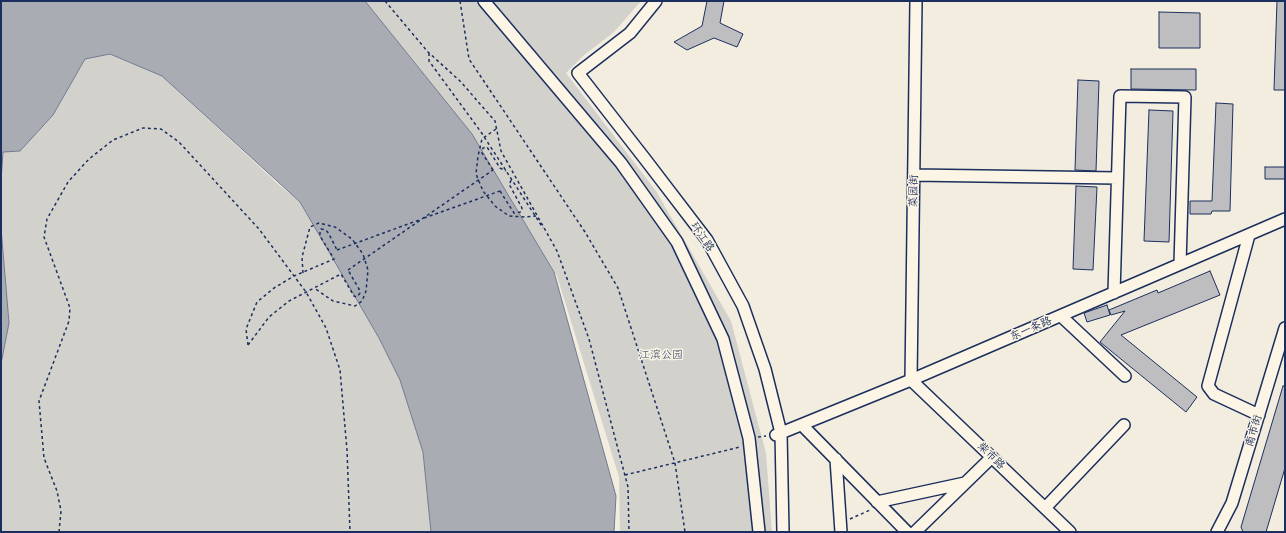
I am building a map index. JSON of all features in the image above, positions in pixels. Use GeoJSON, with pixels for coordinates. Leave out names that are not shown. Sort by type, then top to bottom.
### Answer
{"type":"FeatureCollection","features":[{"type":"Feature","properties":{"kind":"street"},"geometry":{"type":"LineString","coordinates":[[484,1],[621,162],[677,242],[723,339],[749,441],[759,532]]}},
{"type":"Feature","properties":{"kind":"street","name":"环江路"},"geometry":{"type":"LineString","coordinates":[[656,1],[630,33],[578,74],[706,240],[743,306],[765,369],[779,434],[783,532]]}},
{"type":"Feature","properties":{"kind":"street","name":"菜园街"},"geometry":{"type":"LineString","coordinates":[[911,380],[916,1]]}},
{"type":"Feature","properties":{"kind":"street"},"geometry":{"type":"LineString","coordinates":[[1114,293],[1120,96],[1185,97],[1180,264]]}},
{"type":"Feature","properties":{"kind":"street"},"geometry":{"type":"LineString","coordinates":[[914,175],[1117,178]]}},
{"type":"Feature","properties":{"kind":"street","name":"东一条路"},"geometry":{"type":"LineString","coordinates":[[779,434],[911,380],[1285,219]]}},
{"type":"Feature","properties":{"kind":"street"},"geometry":{"type":"LineString","coordinates":[[1249,235],[1208,386],[1214,394],[1259,415]]}},
{"type":"Feature","properties":{"kind":"street"},"geometry":{"type":"LineString","coordinates":[[1061,316],[1125,376]]}},
{"type":"Feature","properties":{"kind":"street","name":"南市街"},"geometry":{"type":"LineString","coordinates":[[1217,532],[1232,503],[1285,328]]}},
{"type":"Feature","properties":{"kind":"street","name":"柴市路"},"geometry":{"type":"LineString","coordinates":[[911,380],[1070,532]]}},
{"type":"Feature","properties":{"kind":"street"},"geometry":{"type":"LineString","coordinates":[[802,424],[907,532]]}},
{"type":"Feature","properties":{"kind":"street"},"geometry":{"type":"LineString","coordinates":[[1045,508],[1124,425]]}},
{"type":"Feature","properties":{"kind":"street"},"geometry":{"type":"LineString","coordinates":[[915,532],[992,457]]}},
{"type":"Feature","properties":{"kind":"street"},"geometry":{"type":"LineString","coordinates":[[836,459],[841,528]]}},
{"type":"Feature","properties":{"kind":"street"},"geometry":{"type":"LineString","coordinates":[[879,504],[965,482]]}},
{"type":"Feature","properties":{"kind":"path"},"geometry":{"type":"LineString","coordinates":[[385,1],[428,52],[460,82],[495,121],[501,151],[557,251],[589,339],[625,475],[628,487],[629,532]]}},
{"type":"Feature","properties":{"kind":"path"},"geometry":{"type":"LineString","coordinates":[[460,1],[469,59],[586,232],[618,288],[675,463],[685,532]]}},
{"type":"Feature","properties":{"kind":"path"},"geometry":{"type":"LineString","coordinates":[[428,52],[429,61],[481,132],[553,244]]}},
{"type":"Feature","properties":{"kind":"path"},"geometry":{"type":"LineString","coordinates":[[59,532],[61,511],[57,491],[44,458],[39,401],[69,321],[70,308],[44,237],[47,218],[68,182],[89,159],[113,140],[143,128],[161,129],[179,142],[254,224],[306,292],[326,328],[340,370],[347,450],[350,532]]}},
{"type":"Feature","properties":{"kind":"path"},"geometry":{"type":"LineString","coordinates":[[496,129],[482,139],[478,156],[476,174],[483,191],[495,206],[509,216],[526,218],[537,216]]}},
{"type":"Feature","properties":{"kind":"path"},"geometry":{"type":"LineString","coordinates":[[507,172],[500,168],[487,147],[483,148],[482,153],[493,170],[422,219],[348,270],[359,289],[360,293],[357,297],[354,296],[340,274],[290,301],[269,317],[248,345],[246,330],[257,302],[274,288],[294,276],[334,260],[320,236],[321,229],[326,230],[337,250],[422,219],[500,190],[514,213],[521,212],[522,208],[509,184],[512,179]]}},
{"type":"Feature","properties":{"kind":"path"},"geometry":{"type":"LineString","coordinates":[[303,273],[302,257],[310,227],[318,224],[335,227],[352,239],[363,254],[368,270],[366,291],[362,301],[355,306],[333,301],[314,288]]}},
{"type":"Feature","properties":{"kind":"path"},"geometry":{"type":"LineString","coordinates":[[625,475],[675,463],[749,441],[779,434]]}},
{"type":"Feature","properties":{"kind":"path"},"geometry":{"type":"LineString","coordinates":[[841,528],[879,504]]}},
{"type":"Feature","properties":{"kind":"green space","name":"江滨公园"},"geometry":{"type":"Polygon","coordinates":[[[365,1],[641,1],[614,32],[583,56],[566,73],[656,191],[731,321],[766,453],[772,532],[620,532],[619,477],[557,276],[472,134],[365,1]]]}},
{"type":"Feature","properties":{"kind":"green space"},"geometry":{"type":"Polygon","coordinates":[[[110,54],[162,76],[279,185],[300,202],[379,338],[400,380],[423,452],[431,532],[1,532],[1,364],[9,323],[1,228],[1,182],[3,152],[20,151],[53,115],[85,59],[110,54]]]}},
{"type":"Feature","properties":{"kind":"shaded area"},"geometry":{"type":"Polygon","coordinates":[[[1,1],[365,1],[472,134],[554,272],[616,496],[614,532],[431,532],[423,452],[400,380],[379,338],[300,202],[162,76],[110,54],[85,59],[53,115],[20,151],[3,152],[1,182],[1,1]]]}},
{"type":"Feature","properties":{"kind":"shaded area"},"geometry":{"type":"Polygon","coordinates":[[[1,228],[9,323],[1,364],[1,228]]]}},
{"type":"Feature","properties":{"kind":"building"},"geometry":{"type":"Polygon","coordinates":[[[707,1],[724,1],[720,23],[743,34],[737,47],[714,38],[687,50],[674,42],[702,26],[707,1]]]}},
{"type":"Feature","properties":{"kind":"building"},"geometry":{"type":"Polygon","coordinates":[[[1277,1],[1285,1],[1285,90],[1274,90],[1277,1]]]}},
{"type":"Feature","properties":{"kind":"building"},"geometry":{"type":"Polygon","coordinates":[[[1159,12],[1200,13],[1200,48],[1159,48],[1159,12]]]}},
{"type":"Feature","properties":{"kind":"building"},"geometry":{"type":"Polygon","coordinates":[[[1131,69],[1196,69],[1196,90],[1131,89],[1131,69]]]}},
{"type":"Feature","properties":{"kind":"building"},"geometry":{"type":"Polygon","coordinates":[[[1078,80],[1099,81],[1096,171],[1075,170],[1078,80]]]}},
{"type":"Feature","properties":{"kind":"building"},"geometry":{"type":"Polygon","coordinates":[[[1216,103],[1233,104],[1230,211],[1212,211],[1211,214],[1190,214],[1190,201],[1212,201],[1216,103]]]}},
{"type":"Feature","properties":{"kind":"building"},"geometry":{"type":"Polygon","coordinates":[[[1149,110],[1173,111],[1169,242],[1144,241],[1149,110]]]}},
{"type":"Feature","properties":{"kind":"building"},"geometry":{"type":"Polygon","coordinates":[[[1265,167],[1285,167],[1285,179],[1265,179],[1265,167]]]}},
{"type":"Feature","properties":{"kind":"building"},"geometry":{"type":"Polygon","coordinates":[[[1076,186],[1097,187],[1093,270],[1073,269],[1076,186]]]}},
{"type":"Feature","properties":{"kind":"building"},"geometry":{"type":"Polygon","coordinates":[[[1210,271],[1220,295],[1121,335],[1197,397],[1186,412],[1100,342],[1125,311],[1111,315],[1109,310],[1157,290],[1158,293],[1210,271]]]}},
{"type":"Feature","properties":{"kind":"building"},"geometry":{"type":"Polygon","coordinates":[[[1107,305],[1110,315],[1087,322],[1084,313],[1107,305]]]}},
{"type":"Feature","properties":{"kind":"building"},"geometry":{"type":"Polygon","coordinates":[[[1283,386],[1285,386],[1285,468],[1266,532],[1243,532],[1241,527],[1283,386]]]}}]}
